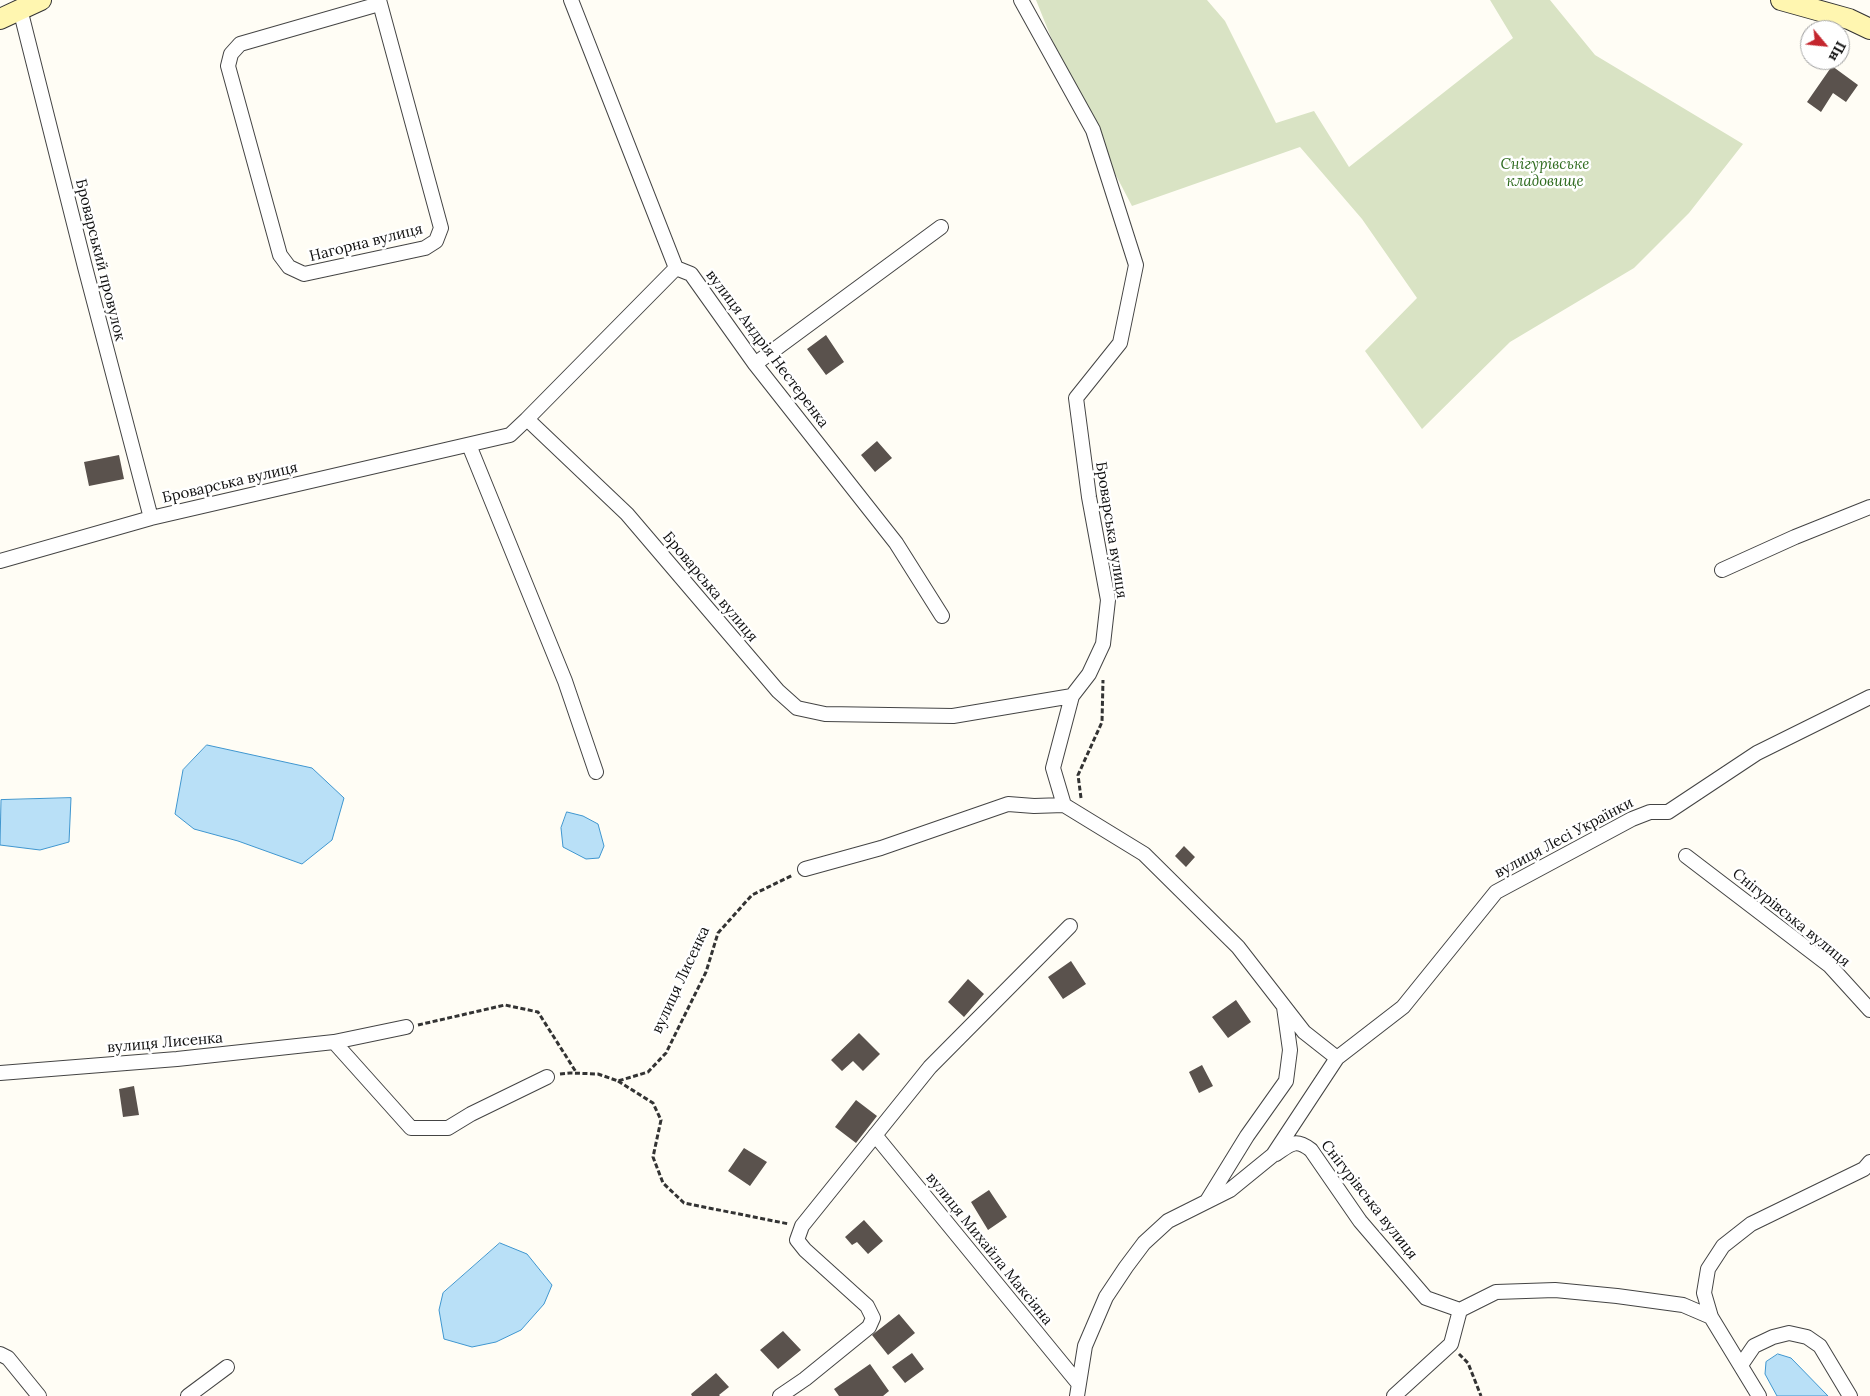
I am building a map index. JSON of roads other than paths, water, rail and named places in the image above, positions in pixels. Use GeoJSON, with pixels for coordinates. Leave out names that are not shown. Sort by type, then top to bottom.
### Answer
{"type":"FeatureCollection","features":[{"type":"Feature","properties":{"kind":"street"},"geometry":{"type":"LineString","coordinates":[[0,19],[41,0]]}},
{"type":"Feature","properties":{"kind":"street"},"geometry":{"type":"LineString","coordinates":[[570,0],[676,268]]}},
{"type":"Feature","properties":{"kind":"street","name":"Броварська вулиця"},"geometry":{"type":"LineString","coordinates":[[527,419],[627,514],[778,691],[797,708],[825,714],[953,716],[1072,696],[1089,674],[1103,644],[1108,600],[1089,498],[1076,398],[1120,342],[1136,264],[1093,130],[1021,0]]}},
{"type":"Feature","properties":{"kind":"street"},"geometry":{"type":"LineString","coordinates":[[1781,0],[1850,19],[1870,28]]}},
{"type":"Feature","properties":{"kind":"street","name":"Нагорна вулиця"},"geometry":{"type":"LineString","coordinates":[[379,2],[442,228],[436,241],[425,248],[304,274],[289,268],[280,255],[228,66],[231,54],[240,44],[379,2]]}},
{"type":"Feature","properties":{"kind":"street","name":"Броварський провулок"},"geometry":{"type":"LineString","coordinates":[[20,9],[84,267],[151,518]]}},
{"type":"Feature","properties":{"kind":"street"},"geometry":{"type":"LineString","coordinates":[[755,364],[941,226]]}},
{"type":"Feature","properties":{"kind":"street","name":"вулиця Андрія Нестеренка"},"geometry":{"type":"LineString","coordinates":[[676,268],[691,274],[755,364],[896,543],[942,616]]}},
{"type":"Feature","properties":{"kind":"street","name":"Броварська вулиця"},"geometry":{"type":"LineString","coordinates":[[0,561],[151,518],[510,435],[676,268]]}},
{"type":"Feature","properties":{"kind":"street"},"geometry":{"type":"LineString","coordinates":[[469,445],[565,681],[596,772]]}},
{"type":"Feature","properties":{"kind":"street"},"geometry":{"type":"LineString","coordinates":[[1722,570],[1795,537],[1870,507]]}},
{"type":"Feature","properties":{"kind":"street"},"geometry":{"type":"LineString","coordinates":[[1064,805],[1053,768],[1072,696]]}},
{"type":"Feature","properties":{"kind":"street","name":"вулиця Лесі Українки"},"geometry":{"type":"LineString","coordinates":[[1077,1390],[1085,1346],[1106,1297],[1144,1243],[1168,1221],[1230,1190],[1273,1155],[1337,1058],[1402,1007],[1496,892],[1632,820],[1650,812],[1668,812],[1757,753],[1870,697]]}},
{"type":"Feature","properties":{"kind":"street"},"geometry":{"type":"LineString","coordinates":[[805,869],[881,848],[1008,804],[1034,806],[1064,805],[1084,815],[1144,854],[1238,948],[1304,1032],[1337,1058]]}},
{"type":"Feature","properties":{"kind":"street","name":"Снігурівська вулиця"},"geometry":{"type":"LineString","coordinates":[[1686,856],[1830,966],[1870,1010]]}},
{"type":"Feature","properties":{"kind":"street"},"geometry":{"type":"LineString","coordinates":[[780,1396],[805,1379],[869,1327],[873,1318],[867,1306],[796,1240],[802,1226],[930,1067],[1070,926]]}},
{"type":"Feature","properties":{"kind":"street"},"geometry":{"type":"LineString","coordinates":[[1206,1202],[1247,1136],[1286,1081],[1290,1050],[1284,1006]]}},
{"type":"Feature","properties":{"kind":"street","name":"вулиця Лисенка"},"geometry":{"type":"LineString","coordinates":[[0,1073],[177,1059],[334,1042],[406,1027]]}},
{"type":"Feature","properties":{"kind":"street"},"geometry":{"type":"LineString","coordinates":[[334,1042],[410,1128],[448,1128],[471,1114],[548,1077]]}},
{"type":"Feature","properties":{"kind":"street","name":"вулиця Михайла Максіяна"},"geometry":{"type":"LineString","coordinates":[[875,1135],[1077,1390]]}},
{"type":"Feature","properties":{"kind":"street","name":"Снігурівська вулиця"},"geometry":{"type":"LineString","coordinates":[[1273,1155],[1293,1142],[1303,1144],[1311,1150],[1360,1221],[1426,1298],[1460,1310]]}},
{"type":"Feature","properties":{"kind":"street"},"geometry":{"type":"LineString","coordinates":[[1759,1396],[1711,1317],[1704,1293],[1708,1268],[1723,1246],[1751,1224],[1864,1169],[1870,1162]]}},
{"type":"Feature","properties":{"kind":"street"},"geometry":{"type":"LineString","coordinates":[[1394,1396],[1451,1344],[1460,1310],[1496,1292],[1555,1290],[1617,1296],[1683,1305],[1711,1317]]}},
{"type":"Feature","properties":{"kind":"street"},"geometry":{"type":"LineString","coordinates":[[1740,1365],[1754,1346],[1772,1337],[1789,1333],[1807,1337],[1820,1346],[1850,1396]]}},
{"type":"Feature","properties":{"kind":"street"},"geometry":{"type":"LineString","coordinates":[[0,1354],[8,1358],[39,1396]]}},
{"type":"Feature","properties":{"kind":"street"},"geometry":{"type":"LineString","coordinates":[[188,1396],[227,1367]]}},
{"type":"Feature","properties":{"kind":"water"},"geometry":{"type":"Polygon","coordinates":[[[207,745],[312,768],[344,798],[332,840],[302,864],[238,841],[194,829],[175,814],[183,770],[207,745]]]}},
{"type":"Feature","properties":{"kind":"water"},"geometry":{"type":"Polygon","coordinates":[[[71,798],[69,842],[40,850],[0,845],[1,800],[71,798]]]}},
{"type":"Feature","properties":{"kind":"water"},"geometry":{"type":"Polygon","coordinates":[[[567,812],[583,816],[598,824],[604,846],[599,858],[586,859],[563,847],[561,828],[567,812]]]}},
{"type":"Feature","properties":{"kind":"water"},"geometry":{"type":"Polygon","coordinates":[[[500,1243],[527,1254],[552,1285],[544,1304],[521,1330],[496,1342],[472,1347],[444,1339],[439,1310],[443,1293],[500,1243]]]}},
{"type":"Feature","properties":{"kind":"water"},"geometry":{"type":"Polygon","coordinates":[[[1778,1354],[1791,1358],[1828,1396],[1777,1396],[1765,1374],[1766,1362],[1778,1354]]]}},
{"type":"Feature","properties":{"kind":"park label","name":"Снігурівське кладовище"},"geometry":{"type":"Point","coordinates":[1545,174]}}]}
